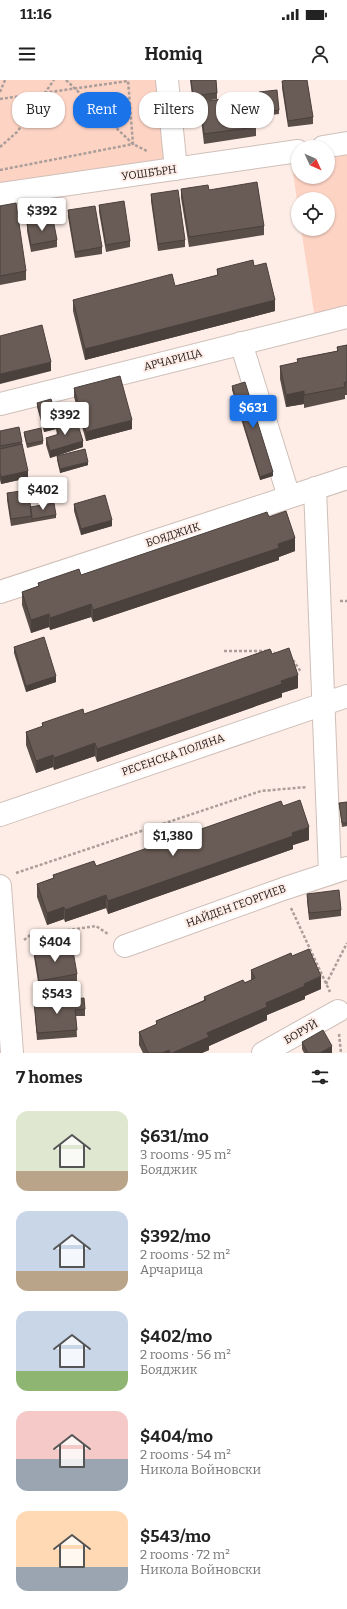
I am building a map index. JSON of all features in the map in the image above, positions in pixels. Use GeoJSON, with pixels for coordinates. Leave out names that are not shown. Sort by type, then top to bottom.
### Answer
{"type":"FeatureCollection","features":[{"type":"Feature","properties":{"kind":"street"},"geometry":{"type":"LineString","coordinates":[[167,80],[176,168]]}},
{"type":"Feature","properties":{"kind":"street"},"geometry":{"type":"LineString","coordinates":[[335,146],[347,144]]}},
{"type":"Feature","properties":{"kind":"street","name":"УОШБЪРН"},"geometry":{"type":"LineString","coordinates":[[0,194],[291,152]]}},
{"type":"Feature","properties":{"kind":"street","name":"АРЧАРИЦА"},"geometry":{"type":"LineString","coordinates":[[0,404],[347,317]]}},
{"type":"Feature","properties":{"kind":"street"},"geometry":{"type":"LineString","coordinates":[[241,343],[288,497]]}},
{"type":"Feature","properties":{"kind":"street","name":"БОЯДЖИК"},"geometry":{"type":"LineString","coordinates":[[0,592],[347,478]]}},
{"type":"Feature","properties":{"kind":"street"},"geometry":{"type":"LineString","coordinates":[[315,488],[326,786],[338,871]]}},
{"type":"Feature","properties":{"kind":"street","name":"РЕСЕНСКА ПОЛЯНА"},"geometry":{"type":"LineString","coordinates":[[0,815],[347,696]]}},
{"type":"Feature","properties":{"kind":"street","name":"НАЙДЕН ГЕОРГИЕВ"},"geometry":{"type":"LineString","coordinates":[[125,946],[282,889],[338,871]]}},
{"type":"Feature","properties":{"kind":"street"},"geometry":{"type":"LineString","coordinates":[[7,879],[3,951],[12,1053]]}},
{"type":"Feature","properties":{"kind":"street","name":"БОРУЙ"},"geometry":{"type":"LineString","coordinates":[[263,1053],[338,1011]]}},
{"type":"Feature","properties":{"kind":"path"},"geometry":{"type":"LineString","coordinates":[[0,92],[5,80]]}},
{"type":"Feature","properties":{"kind":"path"},"geometry":{"type":"LineString","coordinates":[[46,92],[54,80]]}},
{"type":"Feature","properties":{"kind":"path"},"geometry":{"type":"LineString","coordinates":[[66,80],[133,144],[176,168]]}},
{"type":"Feature","properties":{"kind":"path"},"geometry":{"type":"LineString","coordinates":[[46,92],[128,81],[133,144]]}},
{"type":"Feature","properties":{"kind":"path"},"geometry":{"type":"LineString","coordinates":[[0,99],[12,97]]}},
{"type":"Feature","properties":{"kind":"path"},"geometry":{"type":"LineString","coordinates":[[0,147],[21,128]]}},
{"type":"Feature","properties":{"kind":"path"},"geometry":{"type":"LineString","coordinates":[[0,170],[133,144]]}},
{"type":"Feature","properties":{"kind":"path"},"geometry":{"type":"LineString","coordinates":[[224,650],[268,652],[276,654]]}},
{"type":"Feature","properties":{"kind":"path"},"geometry":{"type":"LineString","coordinates":[[291,658],[305,678]]}},
{"type":"Feature","properties":{"kind":"path"},"geometry":{"type":"LineString","coordinates":[[7,879],[261,791],[326,786]]}},
{"type":"Feature","properties":{"kind":"path"},"geometry":{"type":"LineString","coordinates":[[282,889],[338,1011],[340,1053]]}},
{"type":"Feature","properties":{"kind":"path"},"geometry":{"type":"LineString","coordinates":[[3,951],[29,936],[96,926],[125,946]]}},
{"type":"Feature","properties":{"kind":"path"},"geometry":{"type":"LineString","coordinates":[[326,985],[347,943]]}},
{"type":"Feature","properties":{"kind":"shaded area"},"geometry":{"type":"Polygon","coordinates":[[[0,80],[167,80],[168,92],[139,92],[139,128],[172,128],[176,169],[0,194],[0,80]]]}},
{"type":"Feature","properties":{"kind":"shaded area"},"geometry":{"type":"Polygon","coordinates":[[[347,143],[347,317],[316,325],[302,236],[335,236],[335,192],[296,192],[295,184],[335,184],[335,146],[347,143]]]}},
{"type":"Feature","properties":{"kind":"building"},"geometry":{"type":"Polygon","coordinates":[[[191,80],[216,80],[216,93],[208,94],[208,92],[192,92],[191,80]]]}},
{"type":"Feature","properties":{"kind":"building"},"geometry":{"type":"Polygon","coordinates":[[[307,80],[313,117],[288,121],[282,81],[307,80]]]}},
{"type":"Feature","properties":{"kind":"building"},"geometry":{"type":"Polygon","coordinates":[[[277,90],[279,110],[274,111],[274,92],[259,92],[277,90]]]}},
{"type":"Feature","properties":{"kind":"building"},"geometry":{"type":"Polygon","coordinates":[[[216,100],[216,128],[249,128],[204,134],[203,128],[208,128],[208,101],[216,100]]]}},
{"type":"Feature","properties":{"kind":"building"},"geometry":{"type":"Polygon","coordinates":[[[257,182],[264,226],[189,237],[181,189],[208,185],[209,190],[257,182]]]}},
{"type":"Feature","properties":{"kind":"building"},"geometry":{"type":"Polygon","coordinates":[[[178,190],[185,240],[158,244],[151,194],[178,190]]]}},
{"type":"Feature","properties":{"kind":"building"},"geometry":{"type":"Polygon","coordinates":[[[124,201],[130,241],[106,245],[99,205],[124,201]]]}},
{"type":"Feature","properties":{"kind":"building"},"geometry":{"type":"Polygon","coordinates":[[[16,203],[26,271],[0,276],[0,206],[16,203]]]}},
{"type":"Feature","properties":{"kind":"building"},"geometry":{"type":"Polygon","coordinates":[[[95,206],[102,247],[75,252],[68,210],[95,206]]]}},
{"type":"Feature","properties":{"kind":"building"},"geometry":{"type":"Polygon","coordinates":[[[53,219],[57,240],[31,245],[27,224],[53,219]]]}},
{"type":"Feature","properties":{"kind":"building"},"geometry":{"type":"Polygon","coordinates":[[[253,260],[254,266],[266,263],[275,300],[85,349],[73,300],[172,274],[175,286],[218,275],[217,269],[253,260]]]}},
{"type":"Feature","properties":{"kind":"building"},"geometry":{"type":"Polygon","coordinates":[[[42,325],[51,362],[0,374],[0,336],[42,325]]]}},
{"type":"Feature","properties":{"kind":"building"},"geometry":{"type":"Polygon","coordinates":[[[347,345],[347,382],[344,383],[345,387],[304,395],[304,391],[286,395],[280,366],[298,362],[297,359],[338,351],[337,347],[347,345]]]}},
{"type":"Feature","properties":{"kind":"building"},"geometry":{"type":"Polygon","coordinates":[[[120,376],[132,420],[86,432],[74,388],[120,376]]]}},
{"type":"Feature","properties":{"kind":"building"},"geometry":{"type":"Polygon","coordinates":[[[245,382],[273,472],[260,477],[232,386],[245,382]]]}},
{"type":"Feature","properties":{"kind":"building"},"geometry":{"type":"Polygon","coordinates":[[[51,399],[59,424],[44,429],[37,403],[51,399]]]}},
{"type":"Feature","properties":{"kind":"building"},"geometry":{"type":"Polygon","coordinates":[[[76,419],[83,441],[50,451],[46,438],[59,434],[56,426],[76,419]]]}},
{"type":"Feature","properties":{"kind":"building"},"geometry":{"type":"Polygon","coordinates":[[[19,427],[22,442],[0,446],[0,431],[19,427]]]}},
{"type":"Feature","properties":{"kind":"building"},"geometry":{"type":"Polygon","coordinates":[[[41,428],[43,441],[27,444],[24,432],[41,428]]]}},
{"type":"Feature","properties":{"kind":"building"},"geometry":{"type":"Polygon","coordinates":[[[22,444],[28,471],[1,477],[0,449],[22,444]]]}},
{"type":"Feature","properties":{"kind":"building"},"geometry":{"type":"Polygon","coordinates":[[[85,449],[88,462],[60,469],[57,456],[85,449]]]}},
{"type":"Feature","properties":{"kind":"building"},"geometry":{"type":"Polygon","coordinates":[[[28,490],[32,516],[11,519],[7,493],[28,490]]]}},
{"type":"Feature","properties":{"kind":"building"},"geometry":{"type":"Polygon","coordinates":[[[105,495],[112,520],[81,529],[74,504],[105,495]]]}},
{"type":"Feature","properties":{"kind":"building"},"geometry":{"type":"Polygon","coordinates":[[[54,503],[56,515],[32,519],[30,507],[54,503]]]}},
{"type":"Feature","properties":{"kind":"building"},"geometry":{"type":"Polygon","coordinates":[[[286,511],[295,538],[278,544],[279,548],[93,610],[91,604],[50,618],[49,614],[31,620],[22,592],[39,586],[38,583],[79,569],[81,575],[267,512],[269,517],[286,511]]]}},
{"type":"Feature","properties":{"kind":"building"},"geometry":{"type":"Polygon","coordinates":[[[44,637],[56,676],[26,686],[14,647],[44,637]]]}},
{"type":"Feature","properties":{"kind":"building"},"geometry":{"type":"Polygon","coordinates":[[[289,648],[298,675],[281,681],[282,684],[97,749],[95,743],[54,758],[53,755],[36,761],[26,732],[43,726],[42,723],[83,709],[84,714],[270,649],[272,654],[289,648]]]}},
{"type":"Feature","properties":{"kind":"building"},"geometry":{"type":"Polygon","coordinates":[[[300,800],[309,827],[292,833],[293,836],[108,901],[106,895],[65,910],[64,907],[47,913],[37,884],[54,878],[53,875],[94,861],[96,866],[281,801],[283,806],[300,800]]]}},
{"type":"Feature","properties":{"kind":"building"},"geometry":{"type":"Polygon","coordinates":[[[347,802],[347,823],[342,823],[339,803],[347,802]]]}},
{"type":"Feature","properties":{"kind":"building"},"geometry":{"type":"Polygon","coordinates":[[[339,890],[341,910],[309,913],[307,894],[339,890]]]}},
{"type":"Feature","properties":{"kind":"building"},"geometry":{"type":"Polygon","coordinates":[[[72,945],[77,974],[39,981],[34,951],[72,945]]]}},
{"type":"Feature","properties":{"kind":"building"},"geometry":{"type":"Polygon","coordinates":[[[309,949],[321,976],[304,984],[305,986],[266,1003],[267,1007],[207,1033],[209,1037],[172,1053],[170,1053],[169,1050],[162,1053],[148,1053],[139,1032],[157,1024],[156,1021],[206,1000],[204,997],[243,980],[245,983],[255,978],[251,970],[291,953],[292,956],[309,949]]]}},
{"type":"Feature","properties":{"kind":"building"},"geometry":{"type":"Polygon","coordinates":[[[84,998],[85,1009],[75,1010],[77,1030],[37,1033],[34,1002],[84,998]]]}},
{"type":"Feature","properties":{"kind":"building"},"geometry":{"type":"Polygon","coordinates":[[[323,1030],[332,1046],[320,1053],[308,1053],[302,1042],[323,1030]]]}}]}
